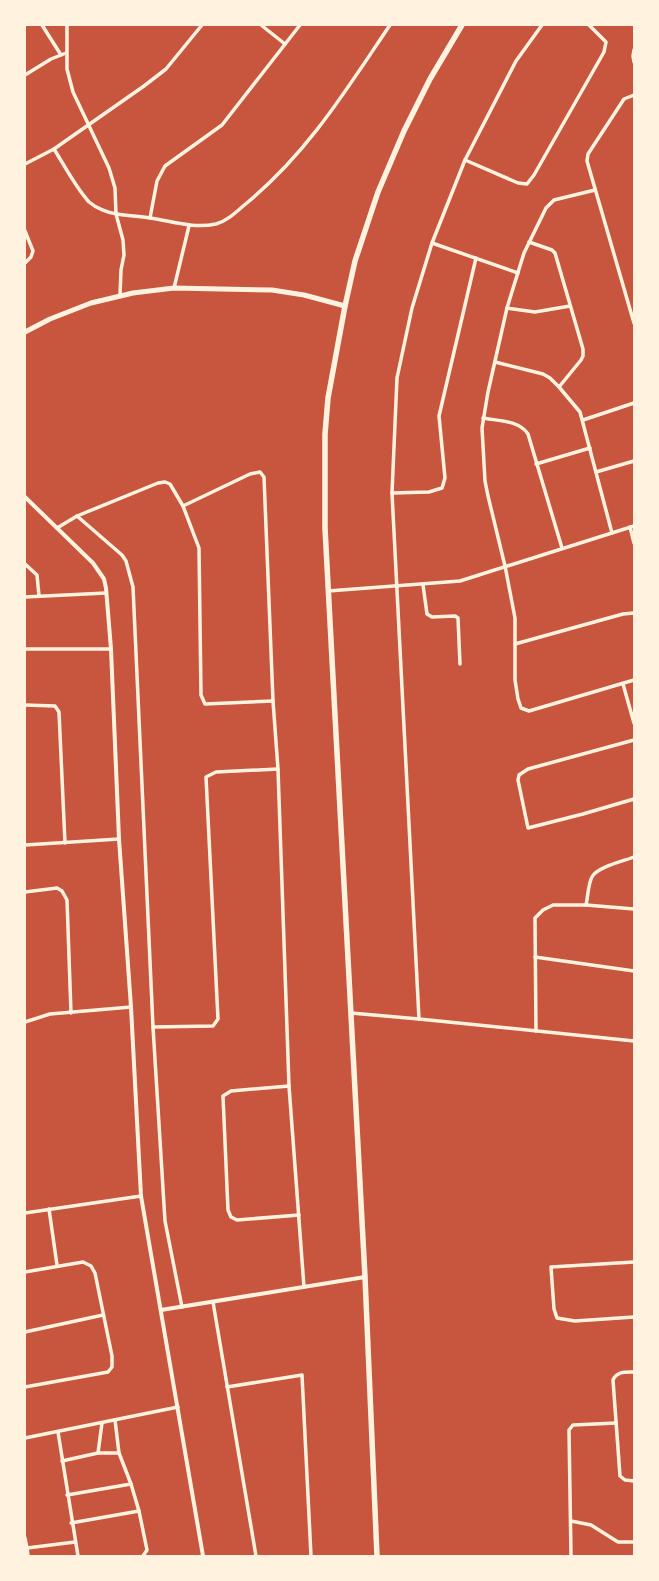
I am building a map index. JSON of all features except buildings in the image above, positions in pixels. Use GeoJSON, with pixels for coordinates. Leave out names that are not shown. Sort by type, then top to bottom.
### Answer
{"type":"FeatureCollection","features":[{"type":"Feature","properties":{"kind":"highway"},"geometry":{"type":"LineString","coordinates":[[377,1556],[365,1277],[328,590],[324,492],[325,434],[328,398],[355,260],[378,192],[404,130],[430,80],[462,25]]}},
{"type":"Feature","properties":{"kind":"main road"},"geometry":{"type":"LineString","coordinates":[[25,332],[50,319],[91,303],[120,295],[174,288],[272,290],[304,295],[345,306]]}},
{"type":"Feature","properties":{"kind":"street"},"geometry":{"type":"LineString","coordinates":[[42,25],[61,55]]}},
{"type":"Feature","properties":{"kind":"street"},"geometry":{"type":"LineString","coordinates":[[67,25],[67,69],[73,92],[112,178],[115,188],[116,214],[124,256],[121,270],[120,295]]}},
{"type":"Feature","properties":{"kind":"street"},"geometry":{"type":"LineString","coordinates":[[25,164],[54,149],[166,69],[202,25]]}},
{"type":"Feature","properties":{"kind":"street"},"geometry":{"type":"LineString","coordinates":[[261,25],[285,44]]}},
{"type":"Feature","properties":{"kind":"street"},"geometry":{"type":"LineString","coordinates":[[150,218],[157,181],[165,166],[222,125],[300,25]]}},
{"type":"Feature","properties":{"kind":"street"},"geometry":{"type":"LineString","coordinates":[[54,149],[77,185],[90,202],[102,210],[116,214],[150,218],[189,226],[206,226],[218,223],[231,216],[270,183],[296,156],[328,116],[390,25]]}},
{"type":"Feature","properties":{"kind":"street"},"geometry":{"type":"LineString","coordinates":[[419,1018],[392,493],[397,378],[412,308],[432,244],[465,160],[516,61],[542,25]]}},
{"type":"Feature","properties":{"kind":"street"},"geometry":{"type":"LineString","coordinates":[[465,160],[518,183],[527,184],[534,175],[604,52],[606,42],[589,25]]}},
{"type":"Feature","properties":{"kind":"street"},"geometry":{"type":"LineString","coordinates":[[634,50],[634,62]]}},
{"type":"Feature","properties":{"kind":"street"},"geometry":{"type":"LineString","coordinates":[[25,75],[51,59],[66,53]]}},
{"type":"Feature","properties":{"kind":"street"},"geometry":{"type":"LineString","coordinates":[[634,95],[624,99],[588,154],[587,161],[634,323]]}},
{"type":"Feature","properties":{"kind":"street"},"geometry":{"type":"LineString","coordinates":[[595,190],[551,202],[546,208],[529,242],[507,308],[483,418],[482,440],[485,481],[505,566],[515,618],[515,680],[521,708],[529,712],[634,680]]}},
{"type":"Feature","properties":{"kind":"street"},"geometry":{"type":"LineString","coordinates":[[174,288],[189,226]]}},
{"type":"Feature","properties":{"kind":"street"},"geometry":{"type":"LineString","coordinates":[[25,231],[33,251],[31,257],[25,263]]}},
{"type":"Feature","properties":{"kind":"street"},"geometry":{"type":"LineString","coordinates":[[529,242],[554,251],[583,347],[583,356],[559,386]]}},
{"type":"Feature","properties":{"kind":"street"},"geometry":{"type":"LineString","coordinates":[[432,244],[518,273]]}},
{"type":"Feature","properties":{"kind":"street"},"geometry":{"type":"LineString","coordinates":[[392,493],[429,492],[442,488],[445,478],[438,416],[476,258]]}},
{"type":"Feature","properties":{"kind":"street"},"geometry":{"type":"LineString","coordinates":[[507,308],[535,312],[570,306]]}},
{"type":"Feature","properties":{"kind":"street"},"geometry":{"type":"LineString","coordinates":[[495,362],[543,374],[550,378],[559,386],[580,412],[612,533]]}},
{"type":"Feature","properties":{"kind":"street"},"geometry":{"type":"LineString","coordinates":[[583,420],[634,403]]}},
{"type":"Feature","properties":{"kind":"street"},"geometry":{"type":"LineString","coordinates":[[483,418],[514,423],[524,427],[528,434],[562,548]]}},
{"type":"Feature","properties":{"kind":"street"},"geometry":{"type":"LineString","coordinates":[[536,464],[590,448]]}},
{"type":"Feature","properties":{"kind":"street"},"geometry":{"type":"LineString","coordinates":[[596,472],[634,461]]}},
{"type":"Feature","properties":{"kind":"street"},"geometry":{"type":"LineString","coordinates":[[183,506],[250,474],[260,472],[264,477],[273,701],[278,769],[289,1086],[304,1287]]}},
{"type":"Feature","properties":{"kind":"street"},"geometry":{"type":"LineString","coordinates":[[56,528],[77,516],[158,483],[165,482],[170,484],[183,506],[199,548],[201,695],[206,704],[273,701]]}},
{"type":"Feature","properties":{"kind":"street"},"geometry":{"type":"LineString","coordinates":[[25,497],[99,570],[104,579],[111,649],[119,839],[131,1007],[141,1196],[203,1556]]}},
{"type":"Feature","properties":{"kind":"street"},"geometry":{"type":"LineString","coordinates":[[77,516],[122,555],[126,561],[133,587],[153,1027],[165,1221],[182,1307]]}},
{"type":"Feature","properties":{"kind":"street"},"geometry":{"type":"LineString","coordinates":[[328,590],[397,587],[460,581],[632,527],[634,543]]}},
{"type":"Feature","properties":{"kind":"street"},"geometry":{"type":"LineString","coordinates":[[25,564],[37,575],[39,596]]}},
{"type":"Feature","properties":{"kind":"street"},"geometry":{"type":"LineString","coordinates":[[423,585],[427,614],[432,617],[455,616],[458,618],[460,664]]}},
{"type":"Feature","properties":{"kind":"street"},"geometry":{"type":"LineString","coordinates":[[25,597],[106,593]]}},
{"type":"Feature","properties":{"kind":"street"},"geometry":{"type":"LineString","coordinates":[[515,644],[623,614],[634,613]]}},
{"type":"Feature","properties":{"kind":"street"},"geometry":{"type":"LineString","coordinates":[[25,649],[111,649]]}},
{"type":"Feature","properties":{"kind":"street"},"geometry":{"type":"LineString","coordinates":[[623,684],[634,723]]}},
{"type":"Feature","properties":{"kind":"street"},"geometry":{"type":"LineString","coordinates":[[25,706],[55,706],[59,712],[65,843]]}},
{"type":"Feature","properties":{"kind":"street"},"geometry":{"type":"LineString","coordinates":[[634,740],[528,769],[519,775],[518,780],[528,828],[583,814],[634,798]]}},
{"type":"Feature","properties":{"kind":"street"},"geometry":{"type":"LineString","coordinates":[[153,1027],[213,1026],[218,1019],[206,778],[216,772],[278,769]]}},
{"type":"Feature","properties":{"kind":"street"},"geometry":{"type":"LineString","coordinates":[[25,845],[119,839]]}},
{"type":"Feature","properties":{"kind":"street"},"geometry":{"type":"LineString","coordinates":[[586,905],[592,877],[595,873],[605,867],[634,857]]}},
{"type":"Feature","properties":{"kind":"street"},"geometry":{"type":"LineString","coordinates":[[25,892],[57,888],[65,895],[67,900],[71,1013]]}},
{"type":"Feature","properties":{"kind":"street"},"geometry":{"type":"LineString","coordinates":[[536,1031],[535,918],[538,914],[553,905],[586,905],[634,909]]}},
{"type":"Feature","properties":{"kind":"street"},"geometry":{"type":"LineString","coordinates":[[535,957],[634,971]]}},
{"type":"Feature","properties":{"kind":"street"},"geometry":{"type":"LineString","coordinates":[[25,1022],[50,1014],[131,1007]]}},
{"type":"Feature","properties":{"kind":"street"},"geometry":{"type":"LineString","coordinates":[[351,1013],[419,1018],[634,1041]]}},
{"type":"Feature","properties":{"kind":"street"},"geometry":{"type":"LineString","coordinates":[[289,1086],[231,1091],[223,1096],[228,1210],[231,1217],[237,1220],[299,1215]]}},
{"type":"Feature","properties":{"kind":"street"},"geometry":{"type":"LineString","coordinates":[[25,1213],[141,1196]]}},
{"type":"Feature","properties":{"kind":"street"},"geometry":{"type":"LineString","coordinates":[[49,1210],[57,1265]]}},
{"type":"Feature","properties":{"kind":"street"},"geometry":{"type":"LineString","coordinates":[[25,1272],[57,1265],[83,1262],[91,1266],[95,1273],[112,1356],[112,1367],[108,1372],[25,1387]]}},
{"type":"Feature","properties":{"kind":"street"},"geometry":{"type":"LineString","coordinates":[[634,1262],[551,1267],[554,1309],[557,1318],[574,1321],[634,1317]]}},
{"type":"Feature","properties":{"kind":"street"},"geometry":{"type":"LineString","coordinates":[[161,1310],[365,1277]]}},
{"type":"Feature","properties":{"kind":"street"},"geometry":{"type":"LineString","coordinates":[[213,1302],[256,1556]]}},
{"type":"Feature","properties":{"kind":"street"},"geometry":{"type":"LineString","coordinates":[[25,1332],[103,1315]]}},
{"type":"Feature","properties":{"kind":"street"},"geometry":{"type":"LineString","coordinates":[[634,1372],[619,1373],[613,1380],[620,1476],[625,1480],[634,1480]]}},
{"type":"Feature","properties":{"kind":"street"},"geometry":{"type":"LineString","coordinates":[[227,1387],[302,1375],[311,1556]]}},
{"type":"Feature","properties":{"kind":"street"},"geometry":{"type":"LineString","coordinates":[[25,1438],[178,1407]]}},
{"type":"Feature","properties":{"kind":"street"},"geometry":{"type":"LineString","coordinates":[[115,1420],[119,1453],[131,1484],[139,1511],[147,1550],[143,1556]]}},
{"type":"Feature","properties":{"kind":"street"},"geometry":{"type":"LineString","coordinates":[[98,1453],[102,1423]]}},
{"type":"Feature","properties":{"kind":"street"},"geometry":{"type":"LineString","coordinates":[[570,1556],[571,1521],[569,1430],[573,1425],[616,1423]]}},
{"type":"Feature","properties":{"kind":"street"},"geometry":{"type":"LineString","coordinates":[[58,1432],[71,1522],[78,1556]]}},
{"type":"Feature","properties":{"kind":"street"},"geometry":{"type":"LineString","coordinates":[[62,1461],[98,1453],[119,1453]]}},
{"type":"Feature","properties":{"kind":"street"},"geometry":{"type":"LineString","coordinates":[[67,1495],[131,1484]]}},
{"type":"Feature","properties":{"kind":"street"},"geometry":{"type":"LineString","coordinates":[[71,1522],[139,1511]]}},
{"type":"Feature","properties":{"kind":"street"},"geometry":{"type":"LineString","coordinates":[[571,1521],[591,1525],[618,1542],[634,1542]]}},
{"type":"Feature","properties":{"kind":"street"},"geometry":{"type":"LineString","coordinates":[[25,1538],[28,1556]]}},
{"type":"Feature","properties":{"kind":"street"},"geometry":{"type":"LineString","coordinates":[[27,1548],[75,1542]]}}]}
